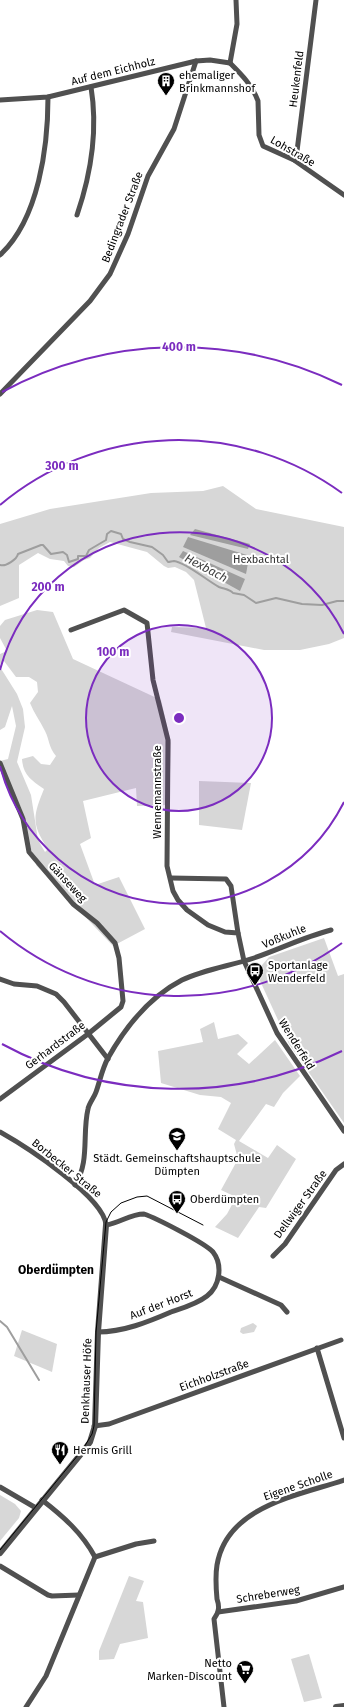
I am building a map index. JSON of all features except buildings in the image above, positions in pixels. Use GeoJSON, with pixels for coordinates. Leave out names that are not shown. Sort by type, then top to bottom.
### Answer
{"type":"FeatureCollection","features":[{"type":"Feature","properties":{"kind":"street"},"geometry":{"type":"LineString","coordinates":[[230,63],[237,24],[236,0]]}},
{"type":"Feature","properties":{"kind":"street","name":"Heukenfeld"},"geometry":{"type":"LineString","coordinates":[[294,160],[297,151],[316,0]]}},
{"type":"Feature","properties":{"kind":"street","name":"Auf dem Eichholz"},"geometry":{"type":"LineString","coordinates":[[0,100],[48,97],[196,61],[210,60],[230,63]]}},
{"type":"Feature","properties":{"kind":"street","name":"Bedingrader Straße"},"geometry":{"type":"LineString","coordinates":[[0,394],[90,301],[110,274],[126,239],[148,176],[174,129],[196,61]]}},
{"type":"Feature","properties":{"kind":"street","name":"Lohstraße"},"geometry":{"type":"LineString","coordinates":[[230,63],[247,80],[256,96],[258,102],[259,135],[262,144],[272,151],[294,160],[344,195]]}},
{"type":"Feature","properties":{"kind":"street"},"geometry":{"type":"LineString","coordinates":[[77,215],[86,186],[92,156],[93,118],[91,87]]}},
{"type":"Feature","properties":{"kind":"street"},"geometry":{"type":"LineString","coordinates":[[0,254],[10,244],[21,225],[39,180],[47,133],[48,97]]}},
{"type":"Feature","properties":{"kind":"street","name":"Wennemannstraße"},"geometry":{"type":"LineString","coordinates":[[71,630],[124,610],[147,623],[153,680],[168,740],[167,866],[173,891],[178,900],[187,910],[208,925],[225,932],[238,933]]}},
{"type":"Feature","properties":{"kind":"street","name":"Gänseweg"},"geometry":{"type":"LineString","coordinates":[[0,764],[23,819],[29,852],[73,904],[97,923],[114,943],[119,958],[123,1001],[120,1007]]}},
{"type":"Feature","properties":{"kind":"street"},"geometry":{"type":"LineString","coordinates":[[75,1185],[80,1178],[84,1158],[88,1108],[96,1093],[108,1059],[141,1009],[163,991],[195,974],[230,963],[244,961],[231,886],[226,879],[170,878]]}},
{"type":"Feature","properties":{"kind":"street","name":"Voßkuhle"},"geometry":{"type":"LineString","coordinates":[[244,961],[314,934],[331,930]]}},
{"type":"Feature","properties":{"kind":"street","name":"Wenderfeld"},"geometry":{"type":"LineString","coordinates":[[244,961],[281,1039],[344,1131]]}},
{"type":"Feature","properties":{"kind":"street"},"geometry":{"type":"LineString","coordinates":[[0,979],[14,984],[37,986],[56,994],[64,1002],[108,1059]]}},
{"type":"Feature","properties":{"kind":"street","name":"Gerhardstraße"},"geometry":{"type":"LineString","coordinates":[[0,1099],[88,1034],[120,1007]]}},
{"type":"Feature","properties":{"kind":"street","name":"Borbecker Straße"},"geometry":{"type":"LineString","coordinates":[[0,1132],[36,1154],[75,1185],[101,1210],[106,1218],[106,1225]]}},
{"type":"Feature","properties":{"kind":"street","name":"Dellwiger Straße"},"geometry":{"type":"LineString","coordinates":[[273,1256],[285,1244],[336,1170],[344,1164]]}},
{"type":"Feature","properties":{"kind":"street"},"geometry":{"type":"LineString","coordinates":[[106,1225],[116,1224],[136,1214],[147,1215],[208,1248],[216,1258],[219,1277],[281,1305],[287,1312]]}},
{"type":"Feature","properties":{"kind":"street","name":"Denkhauser Höfe"},"geometry":{"type":"LineString","coordinates":[[0,1553],[90,1442],[95,1426],[98,1332],[106,1225]]}},
{"type":"Feature","properties":{"kind":"street","name":"Auf der Horst"},"geometry":{"type":"LineString","coordinates":[[98,1332],[114,1332],[156,1318],[201,1300],[212,1291],[219,1277]]}},
{"type":"Feature","properties":{"kind":"street","name":"Eichholzstraße"},"geometry":{"type":"LineString","coordinates":[[95,1426],[109,1424],[341,1340]]}},
{"type":"Feature","properties":{"kind":"street"},"geometry":{"type":"LineString","coordinates":[[317,1348],[344,1438]]}},
{"type":"Feature","properties":{"kind":"street","name":"Eigene Scholle"},"geometry":{"type":"LineString","coordinates":[[224,1707],[214,1619],[218,1612],[216,1580],[218,1563],[223,1548],[238,1526],[257,1510],[344,1480]]}},
{"type":"Feature","properties":{"kind":"street"},"geometry":{"type":"LineString","coordinates":[[0,1487],[36,1508]]}},
{"type":"Feature","properties":{"kind":"street"},"geometry":{"type":"LineString","coordinates":[[42,1500],[71,1523],[81,1534],[95,1557]]}},
{"type":"Feature","properties":{"kind":"street"},"geometry":{"type":"LineString","coordinates":[[26,1707],[46,1676],[95,1557],[136,1544],[154,1541]]}},
{"type":"Feature","properties":{"kind":"street"},"geometry":{"type":"LineString","coordinates":[[0,1566],[52,1596],[79,1595]]}},
{"type":"Feature","properties":{"kind":"street","name":"Schreberweg"},"geometry":{"type":"LineString","coordinates":[[218,1612],[296,1601],[344,1587]]}},
{"type":"Feature","properties":{"kind":"street"},"geometry":{"type":"LineString","coordinates":[[336,1707],[344,1706]]}},
{"type":"Feature","properties":{"kind":"green space","name":"Hexbachtal"},"geometry":{"type":"Polygon","coordinates":[[[223,486],[256,509],[344,527],[344,638],[329,644],[300,650],[264,650],[171,632],[172,627],[206,628],[194,580],[186,572],[175,567],[168,568],[164,566],[147,552],[110,542],[99,548],[90,558],[74,567],[68,566],[64,561],[50,559],[38,553],[19,565],[19,598],[0,606],[0,524],[50,509],[151,493],[203,491],[223,486]]]}},
{"type":"Feature","properties":{"kind":"green space"},"geometry":{"type":"Polygon","coordinates":[[[37,610],[53,612],[73,659],[161,700],[171,743],[169,805],[137,806],[136,788],[83,801],[91,838],[80,844],[95,885],[119,877],[145,929],[113,946],[36,865],[38,862],[27,839],[22,810],[0,761],[8,759],[16,726],[12,706],[5,727],[0,730],[0,667],[17,694],[23,709],[25,727],[17,762],[31,795],[38,840],[45,852],[48,849],[36,826],[36,813],[44,789],[28,777],[24,769],[22,759],[33,756],[41,764],[50,765],[56,756],[30,703],[38,692],[37,682],[29,677],[16,677],[4,661],[0,664],[0,654],[7,651],[0,638],[0,626],[5,620],[37,610]]]}},
{"type":"Feature","properties":{"kind":"green space"},"geometry":{"type":"Polygon","coordinates":[[[199,781],[251,783],[242,830],[199,825],[199,781]]]}},
{"type":"Feature","properties":{"kind":"green space"},"geometry":{"type":"Polygon","coordinates":[[[324,938],[338,976],[344,974],[344,1123],[289,1044],[256,972],[269,957],[324,938]]]}},
{"type":"Feature","properties":{"kind":"green space"},"geometry":{"type":"Polygon","coordinates":[[[214,1022],[218,1039],[238,1034],[248,1043],[237,1054],[249,1064],[275,1040],[300,1076],[283,1093],[274,1107],[266,1104],[239,1141],[268,1158],[277,1145],[296,1159],[266,1208],[259,1207],[238,1238],[215,1227],[227,1214],[236,1197],[221,1190],[238,1159],[234,1144],[236,1140],[218,1129],[231,1103],[221,1097],[200,1095],[161,1083],[158,1051],[203,1042],[200,1029],[214,1022]]]}},
{"type":"Feature","properties":{"kind":"green space"},"geometry":{"type":"Polygon","coordinates":[[[253,1323],[257,1326],[254,1332],[243,1334],[240,1332],[241,1328],[253,1323]]]}},
{"type":"Feature","properties":{"kind":"green space"},"geometry":{"type":"Polygon","coordinates":[[[22,1330],[57,1344],[52,1372],[14,1356],[22,1330]]]}},
{"type":"Feature","properties":{"kind":"green space"},"geometry":{"type":"Polygon","coordinates":[[[0,1495],[15,1504],[21,1511],[19,1518],[0,1541],[0,1495]]]}},
{"type":"Feature","properties":{"kind":"green space"},"geometry":{"type":"Polygon","coordinates":[[[129,1576],[144,1581],[136,1601],[143,1602],[148,1638],[120,1644],[114,1659],[99,1660],[99,1651],[129,1576]]]}},
{"type":"Feature","properties":{"kind":"green space"},"geometry":{"type":"Polygon","coordinates":[[[309,1654],[322,1698],[304,1702],[291,1659],[309,1654]]]}},
{"type":"Feature","properties":{"kind":"water"},"geometry":{"type":"Polygon","coordinates":[[[195,529],[250,544],[248,549],[190,535],[195,529]]]}},
{"type":"Feature","properties":{"kind":"water"},"geometry":{"type":"Polygon","coordinates":[[[188,537],[247,555],[248,563],[246,574],[183,547],[188,537]]]}},
{"type":"Feature","properties":{"kind":"water"},"geometry":{"type":"Polygon","coordinates":[[[183,551],[245,579],[240,591],[179,557],[183,551]]]}},
{"type":"Feature","properties":{"kind":"waterway","name":"Hexbach"},"geometry":{"type":"LineString","coordinates":[[0,565],[8,564],[16,558],[18,554],[41,545],[43,545],[51,554],[63,552],[67,555],[69,562],[78,559],[78,556],[86,556],[89,550],[106,540],[107,534],[111,531],[121,534],[123,539],[130,542],[152,547],[163,555],[168,562],[179,562],[191,568],[219,587],[233,593],[244,595],[256,603],[276,598],[302,604],[322,605],[337,601],[344,601]]}},
{"type":"Feature","properties":{"kind":"waterway"},"geometry":{"type":"LineString","coordinates":[[0,1321],[7,1327],[39,1380]]}},
{"type":"Feature","properties":{"kind":"tram line"},"geometry":{"type":"LineString","coordinates":[[0,1550],[83,1449],[92,1434],[94,1426],[96,1332],[106,1222],[111,1212],[121,1203],[137,1197],[147,1196],[203,1225]]}},
{"type":"Feature","properties":{"kind":"place","name":"ehemaliger Brinkmannshof"},"geometry":{"type":"Point","coordinates":[166,96]}},
{"type":"Feature","properties":{"kind":"place","name":"Sportanlage Wenderfeld"},"geometry":{"type":"Point","coordinates":[255,986]}},
{"type":"Feature","properties":{"kind":"place","name":"Städt. Gemeinschaftshauptschule Dümpten"},"geometry":{"type":"Point","coordinates":[177,1151]}},
{"type":"Feature","properties":{"kind":"place","name":"Oberdümpten"},"geometry":{"type":"Point","coordinates":[177,1214]}},
{"type":"Feature","properties":{"kind":"place","name":"Hermis Grill"},"geometry":{"type":"Point","coordinates":[60,1465]}},
{"type":"Feature","properties":{"kind":"place","name":"Netto Marken-Discount"},"geometry":{"type":"Point","coordinates":[245,1684]}},
{"type":"Feature","properties":{"kind":"district","name":"Oberdümpten"},"geometry":{"type":"Point","coordinates":[56,1270]}}]}
